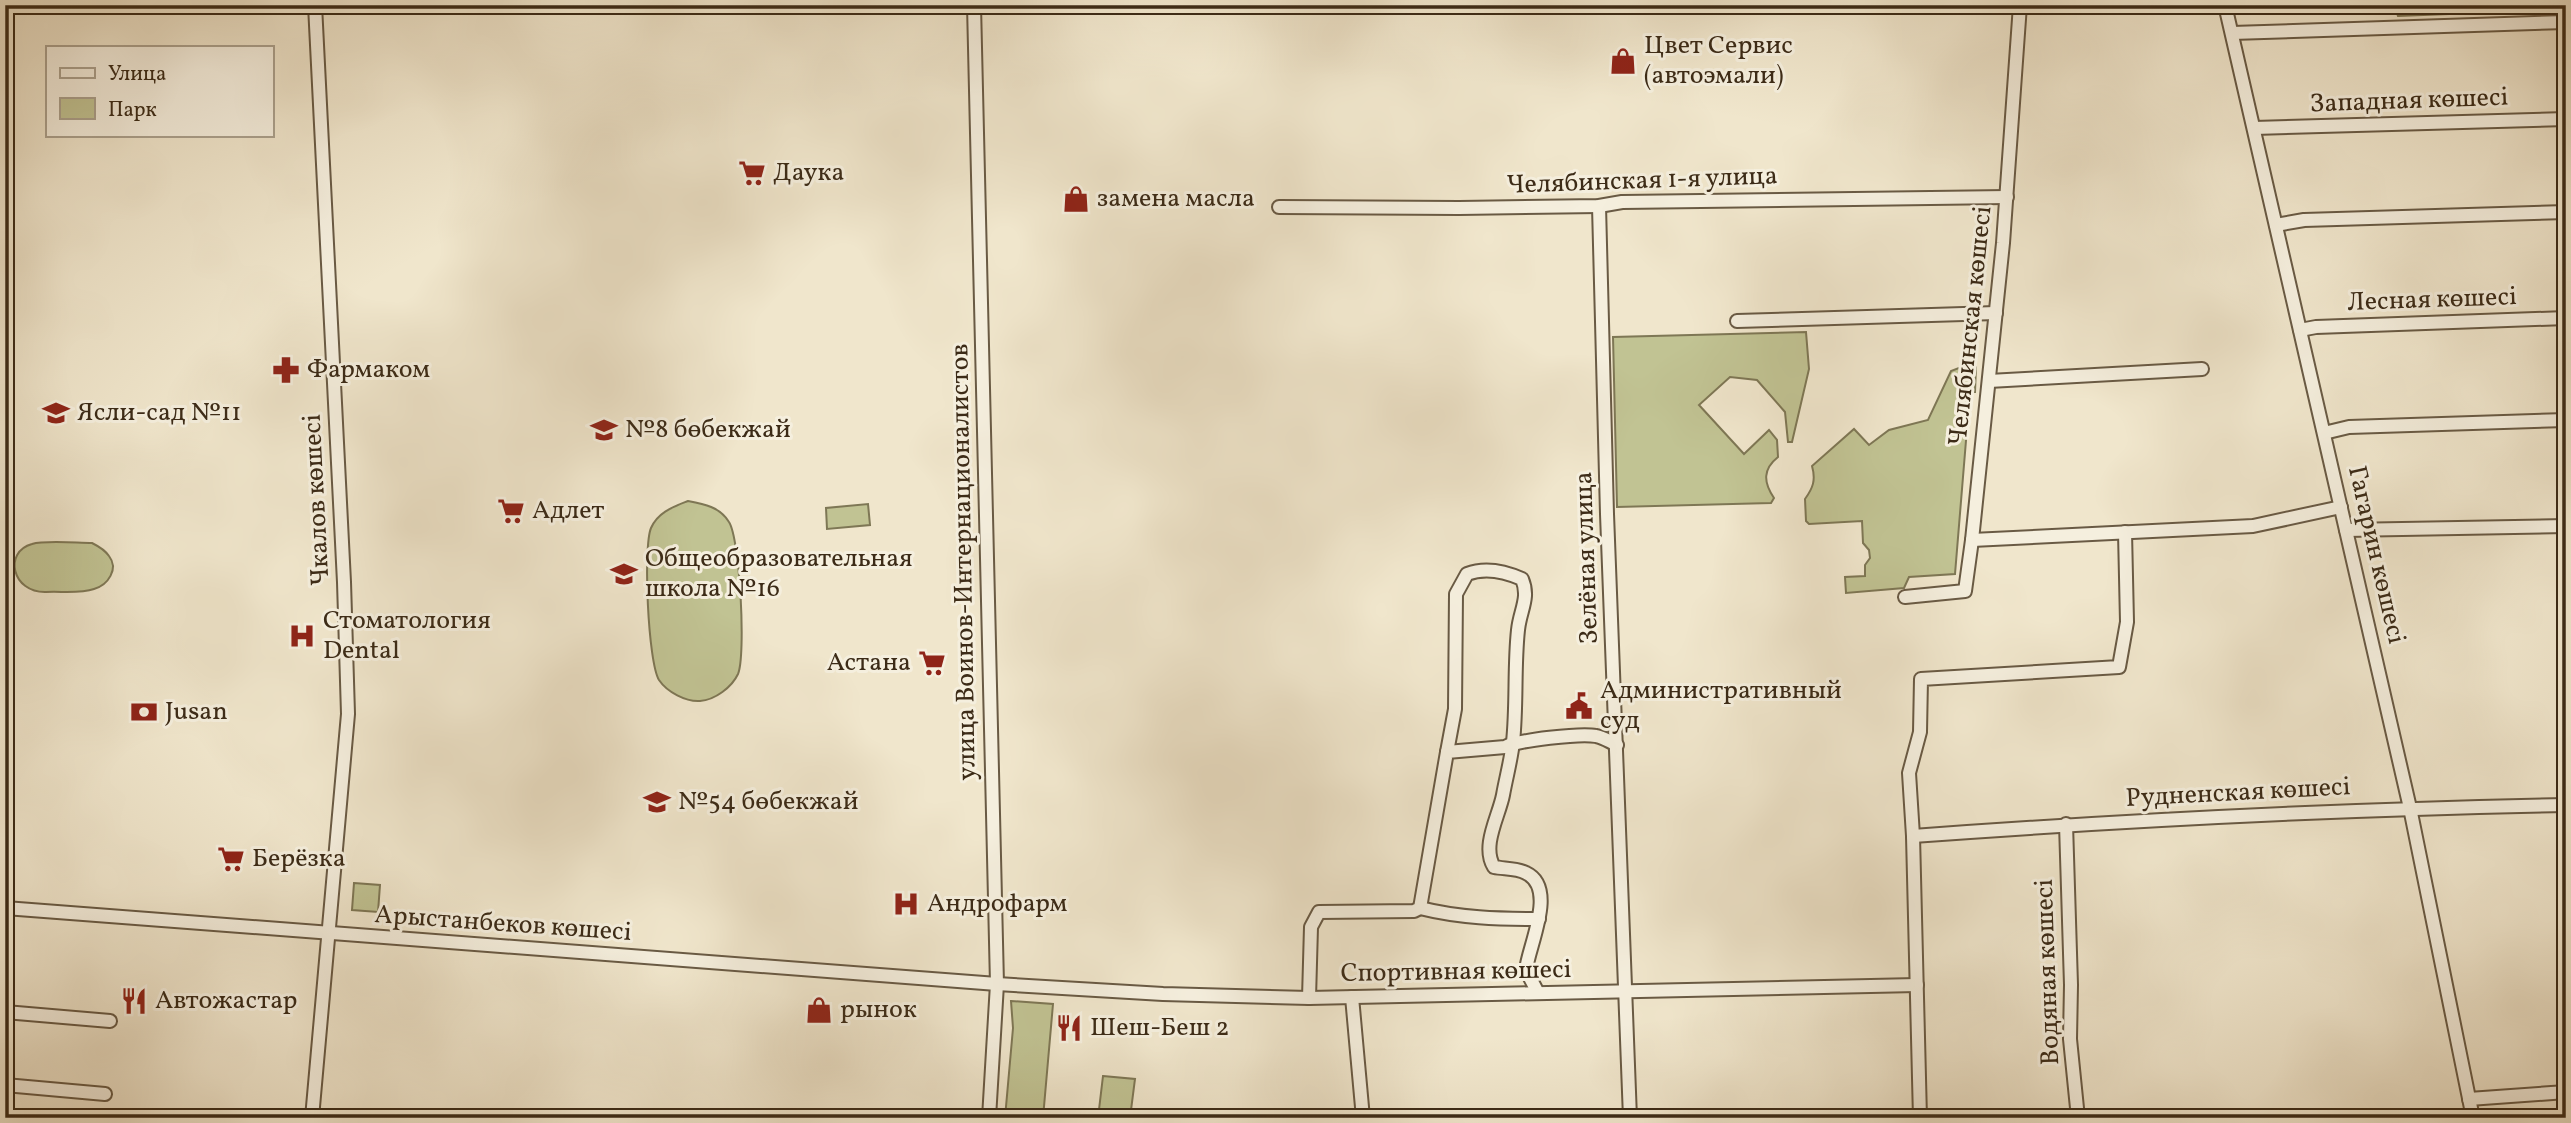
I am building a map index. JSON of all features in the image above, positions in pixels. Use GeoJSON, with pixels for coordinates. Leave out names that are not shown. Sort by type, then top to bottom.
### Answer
{"type":"FeatureCollection","features":[{"type":"Feature","properties":{"kind":"street","name":"Чкалов көшесі"},"geometry":{"type":"LineString","coordinates":[[312,1118],[348,714],[316,5]]}},
{"type":"Feature","properties":{"kind":"street","name":"улица Воинов-Интернационалистов"},"geometry":{"type":"LineString","coordinates":[[974,5],[997,984],[989,1118]]}},
{"type":"Feature","properties":{"kind":"street","name":"Челябинская көшесі"},"geometry":{"type":"LineString","coordinates":[[1905,597],[1965,591],[2007,197],[2020,5]]}},
{"type":"Feature","properties":{"kind":"street","name":"Гагарин көшесі"},"geometry":{"type":"LineString","coordinates":[[2225,5],[2410,808],[2473,1118]]}},
{"type":"Feature","properties":{"kind":"street"},"geometry":{"type":"LineString","coordinates":[[2232,33],[2566,22]]}},
{"type":"Feature","properties":{"kind":"street","name":"Западная көшесі"},"geometry":{"type":"LineString","coordinates":[[2254,128],[2566,119]]}},
{"type":"Feature","properties":{"kind":"street","name":"Челябинская 1-я улица"},"geometry":{"type":"LineString","coordinates":[[1279,207],[1459,208],[1599,206],[1622,202],[2007,197]]}},
{"type":"Feature","properties":{"kind":"street","name":"Зелёная улица"},"geometry":{"type":"LineString","coordinates":[[1599,206],[1630,1118]]}},
{"type":"Feature","properties":{"kind":"street"},"geometry":{"type":"LineString","coordinates":[[2276,225],[2304,220],[2566,212]]}},
{"type":"Feature","properties":{"kind":"street"},"geometry":{"type":"LineString","coordinates":[[1737,321],[1996,313]]}},
{"type":"Feature","properties":{"kind":"street","name":"Лесная көшесі"},"geometry":{"type":"LineString","coordinates":[[2300,330],[2316,327],[2566,318]]}},
{"type":"Feature","properties":{"kind":"street"},"geometry":{"type":"LineString","coordinates":[[1989,381],[2202,369]]}},
{"type":"Feature","properties":{"kind":"street"},"geometry":{"type":"LineString","coordinates":[[2324,433],[2349,427],[2566,420]]}},
{"type":"Feature","properties":{"kind":"street"},"geometry":{"type":"LineString","coordinates":[[1972,540],[2253,526],[2341,507]]}},
{"type":"Feature","properties":{"kind":"street"},"geometry":{"type":"LineString","coordinates":[[2346,530],[2566,526]]}},
{"type":"Feature","properties":{"kind":"street"},"geometry":{"type":"LineString","coordinates":[[1920,1118],[1909,773],[1920,732],[1921,679],[2119,667],[2127,622],[2125,532]]}},
{"type":"Feature","properties":{"kind":"street"},"geometry":{"type":"LineString","coordinates":[[1420,908],[1455,709],[1456,594],[1467,574],[1479,569],[1514,575],[1522,579],[1527,590],[1518,629],[1513,743],[1503,799],[1491,841],[1490,861],[1494,867],[1520,870],[1536,880],[1540,899],[1539,919],[1526,970],[1538,993]]}},
{"type":"Feature","properties":{"kind":"street"},"geometry":{"type":"LineString","coordinates":[[1447,752],[1595,736],[1617,745]]}},
{"type":"Feature","properties":{"kind":"street","name":"Рудненская көшесі"},"geometry":{"type":"LineString","coordinates":[[1913,836],[2066,824],[2410,808],[2566,805]]}},
{"type":"Feature","properties":{"kind":"street","name":"Водяная көшесі"},"geometry":{"type":"LineString","coordinates":[[2066,824],[2070,1039],[2078,1118]]}},
{"type":"Feature","properties":{"kind":"street","name":"Арыстанбеков көшесі"},"geometry":{"type":"LineString","coordinates":[[5,908],[997,984]]}},
{"type":"Feature","properties":{"kind":"street"},"geometry":{"type":"LineString","coordinates":[[1309,998],[1311,927],[1319,912],[1414,911],[1420,908],[1446,915],[1491,920],[1539,919]]}},
{"type":"Feature","properties":{"kind":"street","name":"Спортивная көшесі"},"geometry":{"type":"LineString","coordinates":[[997,984],[1163,994],[1309,998],[1917,985]]}},
{"type":"Feature","properties":{"kind":"street"},"geometry":{"type":"LineString","coordinates":[[1352,998],[1363,1118]]}},
{"type":"Feature","properties":{"kind":"street"},"geometry":{"type":"LineString","coordinates":[[5,1012],[110,1021]]}},
{"type":"Feature","properties":{"kind":"street"},"geometry":{"type":"LineString","coordinates":[[5,1085],[105,1094]]}},
{"type":"Feature","properties":{"kind":"street"},"geometry":{"type":"LineString","coordinates":[[2469,1099],[2566,1092]]}},
{"type":"Feature","properties":{"kind":"green space"},"geometry":{"type":"Polygon","coordinates":[[[2394,5],[2485,5],[2475,13],[2398,16],[2394,5]]]}},
{"type":"Feature","properties":{"kind":"green space"},"geometry":{"type":"Polygon","coordinates":[[[1806,332],[1809,369],[1792,442],[1788,442],[1785,412],[1757,380],[1730,377],[1699,405],[1744,454],[1769,430],[1777,440],[1778,457],[1766,476],[1774,498],[1771,503],[1617,507],[1613,337],[1806,332]]]}},
{"type":"Feature","properties":{"kind":"green space"},"geometry":{"type":"Polygon","coordinates":[[[1964,366],[1976,367],[1975,392],[1970,392],[1955,574],[1909,577],[1904,588],[1846,593],[1845,577],[1865,576],[1865,565],[1870,558],[1869,550],[1863,543],[1862,521],[1809,524],[1806,521],[1805,499],[1813,484],[1812,466],[1854,429],[1869,445],[1889,430],[1928,420],[1951,371],[1964,366]]]}},
{"type":"Feature","properties":{"kind":"green space"},"geometry":{"type":"Polygon","coordinates":[[[688,501],[716,510],[729,522],[736,550],[741,597],[742,645],[738,674],[732,684],[722,692],[700,701],[677,695],[659,680],[652,651],[648,604],[647,557],[651,528],[662,514],[688,501]]]}},
{"type":"Feature","properties":{"kind":"green space"},"geometry":{"type":"Polygon","coordinates":[[[868,504],[870,525],[827,529],[826,508],[868,504]]]}},
{"type":"Feature","properties":{"kind":"green space"},"geometry":{"type":"Polygon","coordinates":[[[92,543],[107,554],[113,566],[108,580],[94,589],[76,592],[34,591],[25,586],[15,571],[17,555],[32,544],[92,543]]]}},
{"type":"Feature","properties":{"kind":"green space"},"geometry":{"type":"Polygon","coordinates":[[[354,883],[380,885],[378,912],[352,910],[354,883]]]}},
{"type":"Feature","properties":{"kind":"green space"},"geometry":{"type":"Polygon","coordinates":[[[1011,1001],[1053,1004],[1043,1118],[1005,1118],[1013,1028],[1011,1001]]]}},
{"type":"Feature","properties":{"kind":"green space"},"geometry":{"type":"Polygon","coordinates":[[[1103,1076],[1135,1079],[1130,1118],[1098,1118],[1103,1076]]]}},
{"type":"Feature","properties":{"kind":"place","name":"Цвет Сервис (автоэмали)"},"geometry":{"type":"Point","coordinates":[1623,61]}},
{"type":"Feature","properties":{"kind":"place","name":"Даука"},"geometry":{"type":"Point","coordinates":[752,173]}},
{"type":"Feature","properties":{"kind":"place","name":"замена масла"},"geometry":{"type":"Point","coordinates":[1076,199]}},
{"type":"Feature","properties":{"kind":"place","name":"Фармаком"},"geometry":{"type":"Point","coordinates":[286,370]}},
{"type":"Feature","properties":{"kind":"place","name":"Ясли-сад №11"},"geometry":{"type":"Point","coordinates":[56,413]}},
{"type":"Feature","properties":{"kind":"place","name":"№8 бөбекжай"},"geometry":{"type":"Point","coordinates":[604,430]}},
{"type":"Feature","properties":{"kind":"place","name":"Адлет"},"geometry":{"type":"Point","coordinates":[511,511]}},
{"type":"Feature","properties":{"kind":"place","name":"Общеобразовательная школа №16"},"geometry":{"type":"Point","coordinates":[624,574]}},
{"type":"Feature","properties":{"kind":"place","name":"Стоматология Dental"},"geometry":{"type":"Point","coordinates":[302,636]}},
{"type":"Feature","properties":{"kind":"place","name":"Астана"},"geometry":{"type":"Point","coordinates":[932,663]}},
{"type":"Feature","properties":{"kind":"place","name":"Административный суд"},"geometry":{"type":"Point","coordinates":[1579,706]}},
{"type":"Feature","properties":{"kind":"place","name":"Jusan"},"geometry":{"type":"Point","coordinates":[144,712]}},
{"type":"Feature","properties":{"kind":"place","name":"№54 бөбекжай"},"geometry":{"type":"Point","coordinates":[657,802]}},
{"type":"Feature","properties":{"kind":"place","name":"Берёзка"},"geometry":{"type":"Point","coordinates":[231,859]}},
{"type":"Feature","properties":{"kind":"place","name":"Андрофарм"},"geometry":{"type":"Point","coordinates":[906,904]}},
{"type":"Feature","properties":{"kind":"place","name":"Автожастар"},"geometry":{"type":"Point","coordinates":[134,1001]}},
{"type":"Feature","properties":{"kind":"place","name":"рынок"},"geometry":{"type":"Point","coordinates":[819,1010]}},
{"type":"Feature","properties":{"kind":"place","name":"Шеш-Беш 2"},"geometry":{"type":"Point","coordinates":[1069,1028]}}]}
